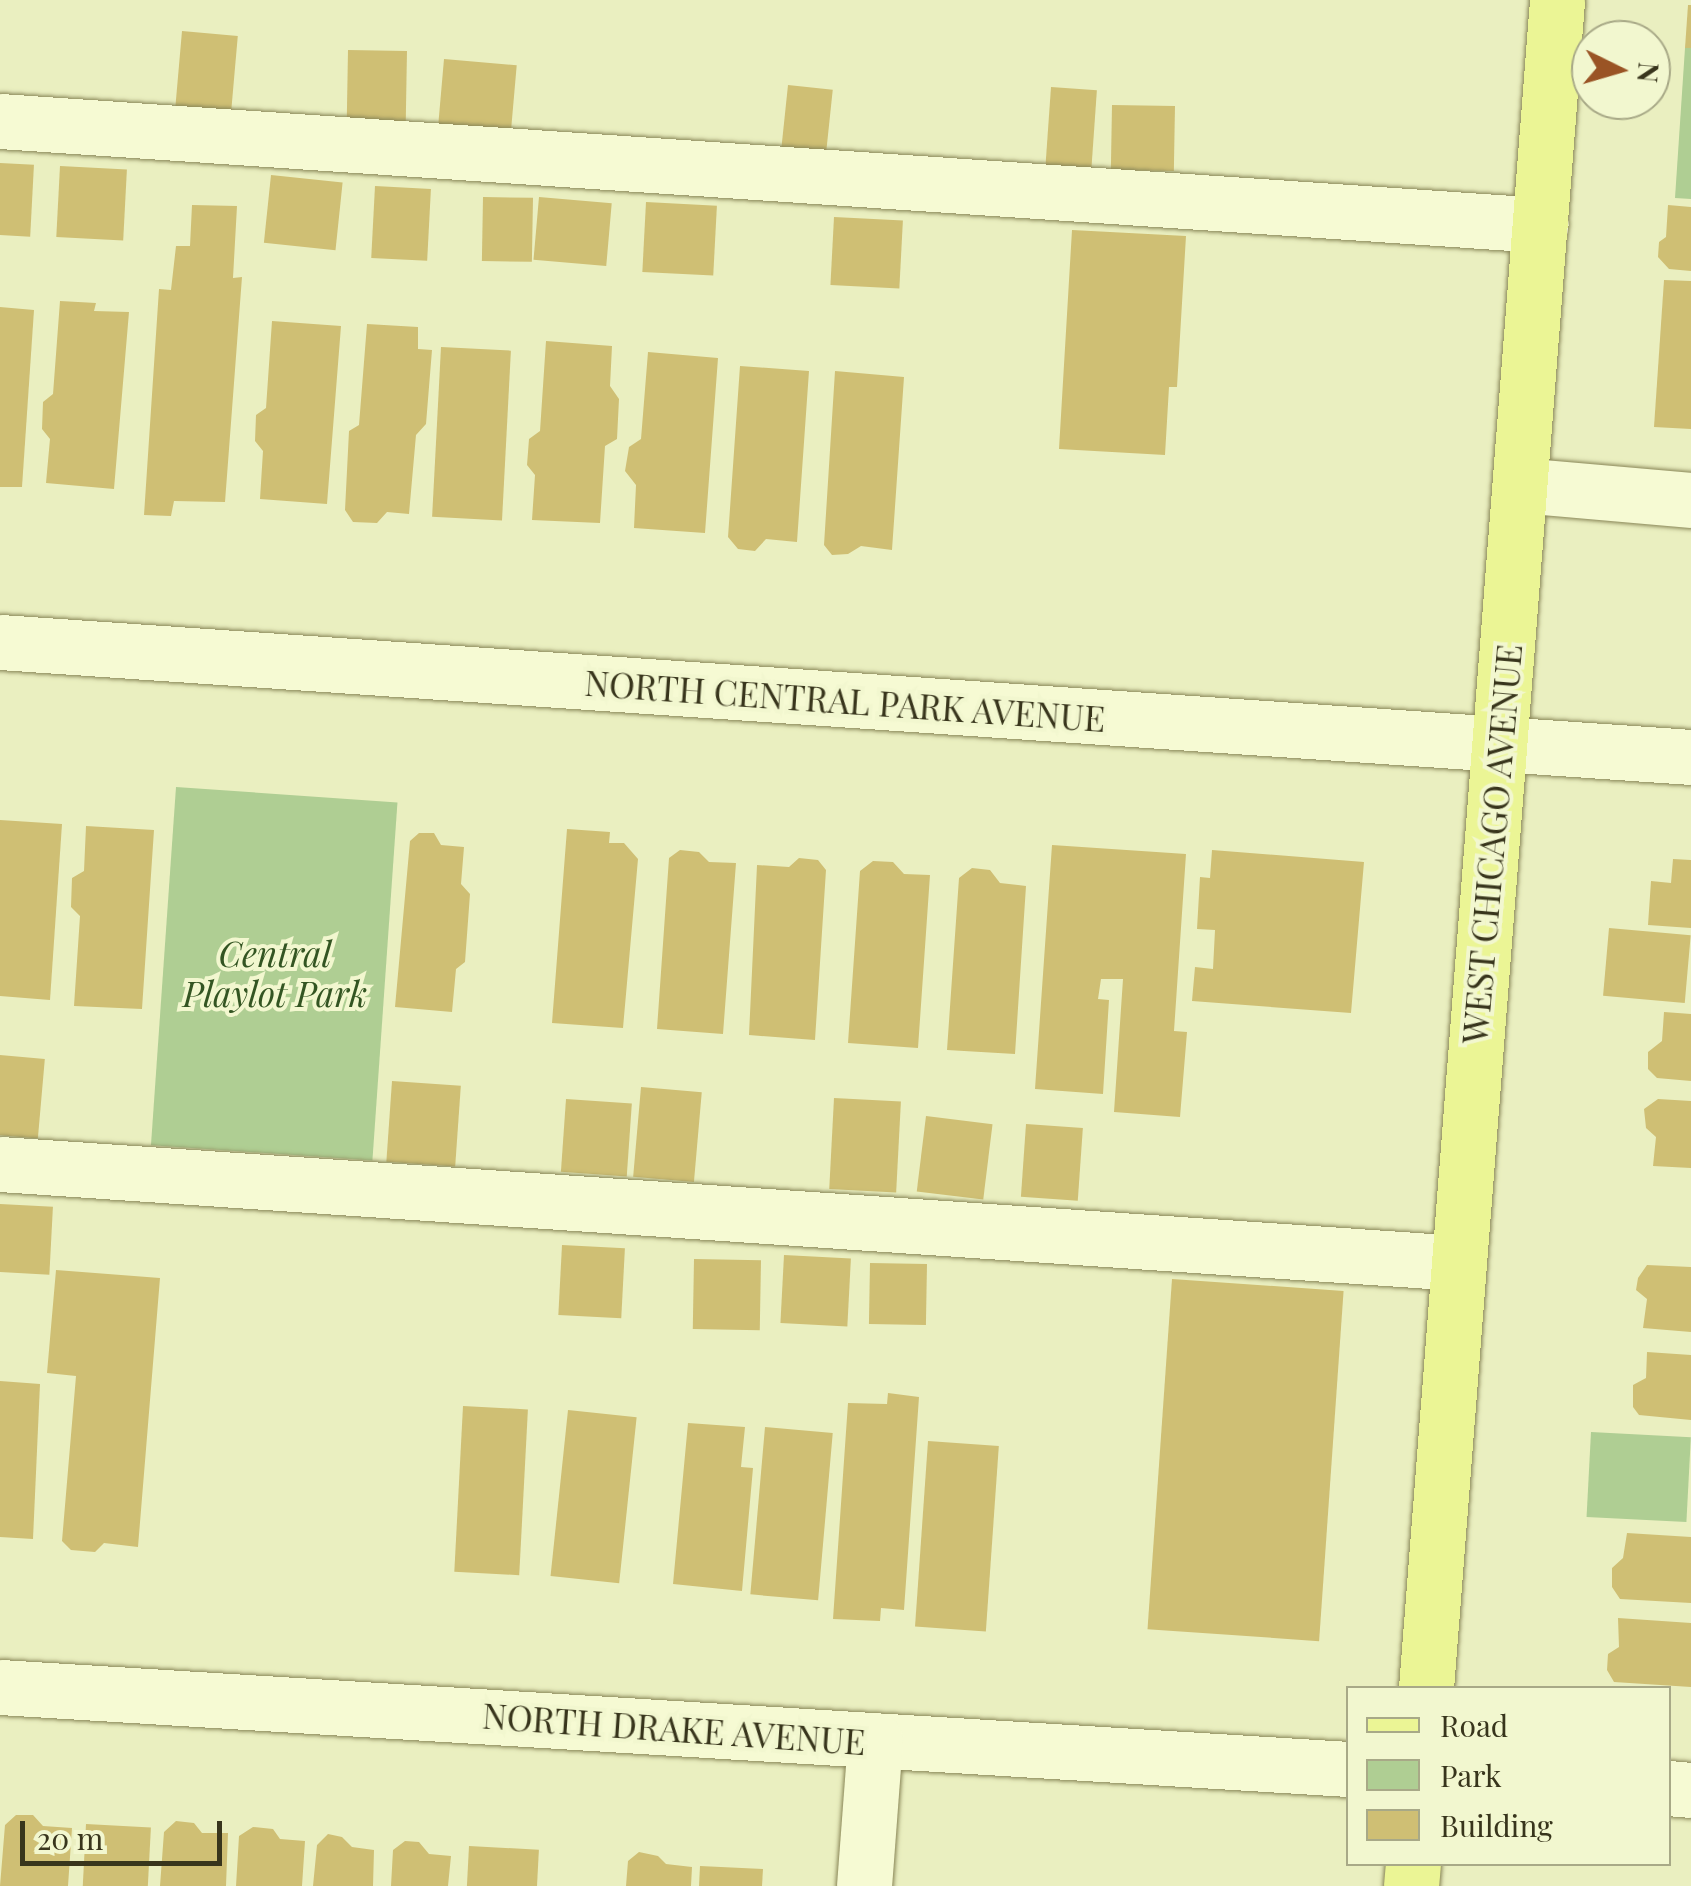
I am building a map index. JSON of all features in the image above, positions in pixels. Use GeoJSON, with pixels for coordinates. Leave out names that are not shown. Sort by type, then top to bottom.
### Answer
{"type":"FeatureCollection","features":[{"type":"Feature","properties":{"kind":"main road","name":"WEST CHICAGO AVENUE"},"geometry":{"type":"LineString","coordinates":[[1426,1686],[1557,0]]}},
{"type":"Feature","properties":{"kind":"street"},"geometry":{"type":"LineString","coordinates":[[0,122],[1540,225]]}},
{"type":"Feature","properties":{"kind":"street"},"geometry":{"type":"LineString","coordinates":[[1520,486],[1691,500]]}},
{"type":"Feature","properties":{"kind":"street","name":"NORTH CENTRAL PARK AVENUE"},"geometry":{"type":"LineString","coordinates":[[0,642],[1691,757]]}},
{"type":"Feature","properties":{"kind":"street"},"geometry":{"type":"LineString","coordinates":[[0,1164],[1458,1263]]}},
{"type":"Feature","properties":{"kind":"street","name":"NORTH DRAKE AVENUE"},"geometry":{"type":"LineString","coordinates":[[0,1686],[1346,1769]]}},
{"type":"Feature","properties":{"kind":"street"},"geometry":{"type":"LineString","coordinates":[[864,1886],[876,1740]]}},
{"type":"Feature","properties":{"kind":"green space"},"geometry":{"type":"Polygon","coordinates":[[[1685,48],[1691,48],[1691,199],[1675,198],[1685,48]]]}},
{"type":"Feature","properties":{"kind":"green space","name":"Central Playlot Park"},"geometry":{"type":"Polygon","coordinates":[[[176,787],[397,802],[372,1161],[151,1145],[176,787]]]}},
{"type":"Feature","properties":{"kind":"green space"},"geometry":{"type":"Polygon","coordinates":[[[1591,1432],[1691,1437],[1686,1522],[1587,1517],[1591,1432]]]}},
{"type":"Feature","properties":{"kind":"building"},"geometry":{"type":"Polygon","coordinates":[[[1688,5],[1691,48],[1685,48],[1688,5]]]}},
{"type":"Feature","properties":{"kind":"building"},"geometry":{"type":"Polygon","coordinates":[[[182,31],[238,36],[231,119],[175,114],[182,31]]]}},
{"type":"Feature","properties":{"kind":"building"},"geometry":{"type":"Polygon","coordinates":[[[348,50],[407,51],[406,122],[347,121],[348,50]]]}},
{"type":"Feature","properties":{"kind":"building"},"geometry":{"type":"Polygon","coordinates":[[[444,59],[517,65],[511,130],[438,124],[444,59]]]}},
{"type":"Feature","properties":{"kind":"building"},"geometry":{"type":"Polygon","coordinates":[[[788,85],[833,90],[826,154],[781,150],[788,85]]]}},
{"type":"Feature","properties":{"kind":"building"},"geometry":{"type":"Polygon","coordinates":[[[1051,87],[1097,90],[1091,172],[1045,169],[1051,87]]]}},
{"type":"Feature","properties":{"kind":"building"},"geometry":{"type":"Polygon","coordinates":[[[1112,105],[1175,106],[1174,171],[1111,170],[1112,105]]]}},
{"type":"Feature","properties":{"kind":"building"},"geometry":{"type":"Polygon","coordinates":[[[0,163],[34,165],[30,237],[0,235],[0,163]]]}},
{"type":"Feature","properties":{"kind":"building"},"geometry":{"type":"Polygon","coordinates":[[[60,166],[127,170],[123,240],[56,237],[60,166]]]}},
{"type":"Feature","properties":{"kind":"building"},"geometry":{"type":"Polygon","coordinates":[[[271,175],[343,183],[335,250],[264,243],[271,175]]]}},
{"type":"Feature","properties":{"kind":"building"},"geometry":{"type":"Polygon","coordinates":[[[375,186],[431,189],[427,261],[371,258],[375,186]]]}},
{"type":"Feature","properties":{"kind":"building"},"geometry":{"type":"Polygon","coordinates":[[[483,197],[533,198],[532,262],[482,261],[483,197]]]}},
{"type":"Feature","properties":{"kind":"building"},"geometry":{"type":"Polygon","coordinates":[[[539,197],[612,203],[606,266],[534,260],[539,197]]]}},
{"type":"Feature","properties":{"kind":"building"},"geometry":{"type":"Polygon","coordinates":[[[646,202],[717,206],[713,276],[642,272],[646,202]]]}},
{"type":"Feature","properties":{"kind":"building"},"geometry":{"type":"Polygon","coordinates":[[[192,205],[237,206],[233,278],[242,277],[225,502],[174,501],[171,516],[144,515],[159,289],[171,290],[176,246],[190,246],[192,205]]]}},
{"type":"Feature","properties":{"kind":"building"},"geometry":{"type":"Polygon","coordinates":[[[1668,205],[1691,207],[1691,271],[1669,269],[1658,257],[1659,242],[1666,237],[1668,205]]]}},
{"type":"Feature","properties":{"kind":"building"},"geometry":{"type":"Polygon","coordinates":[[[834,217],[903,221],[899,289],[830,285],[834,217]]]}},
{"type":"Feature","properties":{"kind":"building"},"geometry":{"type":"Polygon","coordinates":[[[1072,230],[1186,236],[1177,387],[1169,387],[1165,455],[1059,449],[1072,230]]]}},
{"type":"Feature","properties":{"kind":"building"},"geometry":{"type":"Polygon","coordinates":[[[1664,280],[1691,281],[1691,429],[1654,427],[1664,280]]]}},
{"type":"Feature","properties":{"kind":"building"},"geometry":{"type":"Polygon","coordinates":[[[60,301],[96,303],[94,311],[129,312],[114,489],[46,483],[50,439],[42,429],[43,402],[53,394],[60,301]]]}},
{"type":"Feature","properties":{"kind":"building"},"geometry":{"type":"Polygon","coordinates":[[[0,307],[34,310],[22,487],[0,487],[0,307]]]}},
{"type":"Feature","properties":{"kind":"building"},"geometry":{"type":"Polygon","coordinates":[[[272,321],[341,326],[327,504],[260,499],[263,451],[255,441],[256,415],[266,408],[272,321]]]}},
{"type":"Feature","properties":{"kind":"building"},"geometry":{"type":"Polygon","coordinates":[[[367,324],[418,327],[418,349],[432,350],[426,424],[416,435],[409,514],[387,512],[377,523],[353,522],[345,510],[349,431],[359,425],[367,324]]]}},
{"type":"Feature","properties":{"kind":"building"},"geometry":{"type":"Polygon","coordinates":[[[546,341],[612,346],[610,386],[619,399],[617,439],[605,446],[600,523],[532,520],[535,475],[527,465],[529,439],[540,431],[546,341]]]}},
{"type":"Feature","properties":{"kind":"building"},"geometry":{"type":"Polygon","coordinates":[[[441,347],[511,351],[502,520],[432,517],[441,347]]]}},
{"type":"Feature","properties":{"kind":"building"},"geometry":{"type":"Polygon","coordinates":[[[648,352],[718,358],[705,533],[634,528],[636,485],[625,471],[629,447],[641,439],[648,352]]]}},
{"type":"Feature","properties":{"kind":"building"},"geometry":{"type":"Polygon","coordinates":[[[740,366],[809,371],[797,542],[766,539],[755,551],[738,549],[728,537],[740,366]]]}},
{"type":"Feature","properties":{"kind":"building"},"geometry":{"type":"Polygon","coordinates":[[[835,371],[904,377],[892,550],[861,546],[848,554],[832,555],[824,545],[835,371]]]}},
{"type":"Feature","properties":{"kind":"building"},"geometry":{"type":"Polygon","coordinates":[[[0,820],[62,824],[50,1000],[0,996],[0,820]]]}},
{"type":"Feature","properties":{"kind":"building"},"geometry":{"type":"Polygon","coordinates":[[[86,826],[154,830],[142,1009],[74,1006],[80,916],[71,907],[72,878],[84,871],[86,826]]]}},
{"type":"Feature","properties":{"kind":"building"},"geometry":{"type":"Polygon","coordinates":[[[567,829],[610,832],[609,843],[624,843],[638,859],[623,1028],[552,1023],[567,829]]]}},
{"type":"Feature","properties":{"kind":"building"},"geometry":{"type":"Polygon","coordinates":[[[419,833],[434,833],[441,845],[464,847],[461,884],[470,894],[465,962],[456,969],[452,1012],[395,1007],[410,841],[419,833]]]}},
{"type":"Feature","properties":{"kind":"building"},"geometry":{"type":"Polygon","coordinates":[[[1052,845],[1186,854],[1174,1031],[1187,1032],[1180,1117],[1114,1112],[1123,979],[1101,979],[1098,999],[1109,1000],[1103,1094],[1035,1089],[1052,845]]]}},
{"type":"Feature","properties":{"kind":"building"},"geometry":{"type":"Polygon","coordinates":[[[680,850],[699,852],[709,862],[736,863],[723,1034],[657,1029],[669,858],[680,850]]]}},
{"type":"Feature","properties":{"kind":"building"},"geometry":{"type":"Polygon","coordinates":[[[1212,850],[1364,862],[1351,1013],[1192,1001],[1195,967],[1213,969],[1215,930],[1197,929],[1200,877],[1210,878],[1212,850]]]}},
{"type":"Feature","properties":{"kind":"building"},"geometry":{"type":"Polygon","coordinates":[[[799,858],[818,860],[826,870],[815,1040],[749,1035],[757,865],[789,867],[799,858]]]}},
{"type":"Feature","properties":{"kind":"building"},"geometry":{"type":"Polygon","coordinates":[[[1673,859],[1691,860],[1691,928],[1648,925],[1651,881],[1671,883],[1673,859]]]}},
{"type":"Feature","properties":{"kind":"building"},"geometry":{"type":"Polygon","coordinates":[[[873,861],[893,862],[904,874],[930,875],[918,1048],[848,1043],[860,871],[873,861]]]}},
{"type":"Feature","properties":{"kind":"building"},"geometry":{"type":"Polygon","coordinates":[[[972,868],[990,870],[1000,883],[1026,886],[1015,1054],[947,1050],[959,878],[972,868]]]}},
{"type":"Feature","properties":{"kind":"building"},"geometry":{"type":"Polygon","coordinates":[[[1609,928],[1691,935],[1685,1003],[1603,996],[1609,928]]]}},
{"type":"Feature","properties":{"kind":"building"},"geometry":{"type":"Polygon","coordinates":[[[1664,1012],[1691,1014],[1691,1081],[1657,1078],[1648,1069],[1648,1052],[1662,1041],[1664,1012]]]}},
{"type":"Feature","properties":{"kind":"building"},"geometry":{"type":"Polygon","coordinates":[[[0,1055],[45,1059],[38,1139],[0,1135],[0,1055]]]}},
{"type":"Feature","properties":{"kind":"building"},"geometry":{"type":"Polygon","coordinates":[[[392,1081],[461,1086],[455,1167],[386,1162],[392,1081]]]}},
{"type":"Feature","properties":{"kind":"building"},"geometry":{"type":"Polygon","coordinates":[[[641,1087],[702,1092],[694,1182],[633,1177],[641,1087]]]}},
{"type":"Feature","properties":{"kind":"building"},"geometry":{"type":"Polygon","coordinates":[[[834,1098],[901,1102],[896,1192],[829,1189],[834,1098]]]}},
{"type":"Feature","properties":{"kind":"building"},"geometry":{"type":"Polygon","coordinates":[[[566,1099],[632,1104],[627,1176],[561,1172],[566,1099]]]}},
{"type":"Feature","properties":{"kind":"building"},"geometry":{"type":"Polygon","coordinates":[[[1658,1099],[1691,1101],[1691,1168],[1653,1166],[1656,1137],[1646,1128],[1644,1109],[1658,1099]]]}},
{"type":"Feature","properties":{"kind":"building"},"geometry":{"type":"Polygon","coordinates":[[[926,1116],[993,1124],[983,1200],[917,1191],[926,1116]]]}},
{"type":"Feature","properties":{"kind":"building"},"geometry":{"type":"Polygon","coordinates":[[[1026,1124],[1083,1128],[1078,1201],[1021,1197],[1026,1124]]]}},
{"type":"Feature","properties":{"kind":"building"},"geometry":{"type":"Polygon","coordinates":[[[0,1204],[53,1207],[49,1275],[0,1272],[0,1204]]]}},
{"type":"Feature","properties":{"kind":"building"},"geometry":{"type":"Polygon","coordinates":[[[562,1245],[625,1248],[621,1318],[558,1315],[562,1245]]]}},
{"type":"Feature","properties":{"kind":"building"},"geometry":{"type":"Polygon","coordinates":[[[784,1255],[851,1259],[847,1326],[780,1323],[784,1255]]]}},
{"type":"Feature","properties":{"kind":"building"},"geometry":{"type":"Polygon","coordinates":[[[694,1259],[761,1260],[760,1330],[693,1329],[694,1259]]]}},
{"type":"Feature","properties":{"kind":"building"},"geometry":{"type":"Polygon","coordinates":[[[870,1263],[927,1264],[926,1325],[869,1324],[870,1263]]]}},
{"type":"Feature","properties":{"kind":"building"},"geometry":{"type":"Polygon","coordinates":[[[1647,1265],[1691,1267],[1691,1332],[1643,1328],[1647,1299],[1636,1290],[1638,1278],[1647,1265]]]}},
{"type":"Feature","properties":{"kind":"building"},"geometry":{"type":"Polygon","coordinates":[[[56,1270],[160,1278],[138,1547],[104,1543],[95,1552],[71,1550],[62,1541],[76,1376],[47,1373],[56,1270]]]}},
{"type":"Feature","properties":{"kind":"building"},"geometry":{"type":"Polygon","coordinates":[[[1172,1279],[1344,1291],[1319,1641],[1148,1629],[1172,1279]]]}},
{"type":"Feature","properties":{"kind":"building"},"geometry":{"type":"Polygon","coordinates":[[[1647,1352],[1691,1355],[1691,1420],[1639,1415],[1633,1407],[1633,1385],[1646,1378],[1647,1352]]]}},
{"type":"Feature","properties":{"kind":"building"},"geometry":{"type":"Polygon","coordinates":[[[0,1381],[40,1384],[33,1539],[0,1537],[0,1381]]]}},
{"type":"Feature","properties":{"kind":"building"},"geometry":{"type":"Polygon","coordinates":[[[888,1393],[919,1397],[904,1610],[881,1608],[880,1621],[833,1619],[848,1403],[887,1404],[888,1393]]]}},
{"type":"Feature","properties":{"kind":"building"},"geometry":{"type":"Polygon","coordinates":[[[463,1406],[528,1409],[519,1575],[454,1572],[463,1406]]]}},
{"type":"Feature","properties":{"kind":"building"},"geometry":{"type":"Polygon","coordinates":[[[568,1410],[637,1417],[619,1583],[551,1576],[568,1410]]]}},
{"type":"Feature","properties":{"kind":"building"},"geometry":{"type":"Polygon","coordinates":[[[688,1423],[745,1427],[741,1467],[753,1468],[742,1591],[673,1584],[688,1423]]]}},
{"type":"Feature","properties":{"kind":"building"},"geometry":{"type":"Polygon","coordinates":[[[765,1427],[833,1433],[818,1600],[750,1594],[765,1427]]]}},
{"type":"Feature","properties":{"kind":"building"},"geometry":{"type":"Polygon","coordinates":[[[928,1441],[999,1446],[986,1631],[915,1627],[928,1441]]]}},
{"type":"Feature","properties":{"kind":"building"},"geometry":{"type":"Polygon","coordinates":[[[1627,1533],[1691,1537],[1691,1603],[1620,1599],[1612,1587],[1612,1568],[1623,1558],[1627,1533]]]}},
{"type":"Feature","properties":{"kind":"building"},"geometry":{"type":"Polygon","coordinates":[[[1618,1618],[1691,1623],[1691,1687],[1614,1682],[1607,1670],[1608,1654],[1619,1647],[1618,1618]]]}},
{"type":"Feature","properties":{"kind":"building"},"geometry":{"type":"Polygon","coordinates":[[[16,1815],[33,1815],[43,1826],[72,1828],[68,1886],[0,1886],[5,1825],[16,1815]]]}},
{"type":"Feature","properties":{"kind":"building"},"geometry":{"type":"Polygon","coordinates":[[[176,1821],[194,1823],[202,1833],[228,1833],[226,1886],[160,1886],[164,1832],[176,1821]]]}},
{"type":"Feature","properties":{"kind":"building"},"geometry":{"type":"Polygon","coordinates":[[[86,1824],[151,1827],[148,1886],[83,1886],[86,1824]]]}},
{"type":"Feature","properties":{"kind":"building"},"geometry":{"type":"Polygon","coordinates":[[[253,1827],[273,1829],[280,1839],[305,1841],[302,1886],[236,1886],[239,1836],[253,1827]]]}},
{"type":"Feature","properties":{"kind":"building"},"geometry":{"type":"Polygon","coordinates":[[[328,1834],[342,1837],[352,1847],[374,1850],[373,1886],[313,1886],[317,1845],[328,1834]]]}},
{"type":"Feature","properties":{"kind":"building"},"geometry":{"type":"Polygon","coordinates":[[[405,1841],[419,1842],[429,1854],[451,1856],[448,1886],[391,1886],[393,1850],[405,1841]]]}},
{"type":"Feature","properties":{"kind":"building"},"geometry":{"type":"Polygon","coordinates":[[[469,1846],[539,1850],[537,1886],[467,1886],[469,1846]]]}},
{"type":"Feature","properties":{"kind":"building"},"geometry":{"type":"Polygon","coordinates":[[[639,1852],[658,1856],[666,1864],[692,1867],[691,1886],[626,1886],[628,1861],[639,1852]]]}},
{"type":"Feature","properties":{"kind":"building"},"geometry":{"type":"Polygon","coordinates":[[[700,1866],[763,1869],[762,1886],[699,1886],[700,1866]]]}}]}
